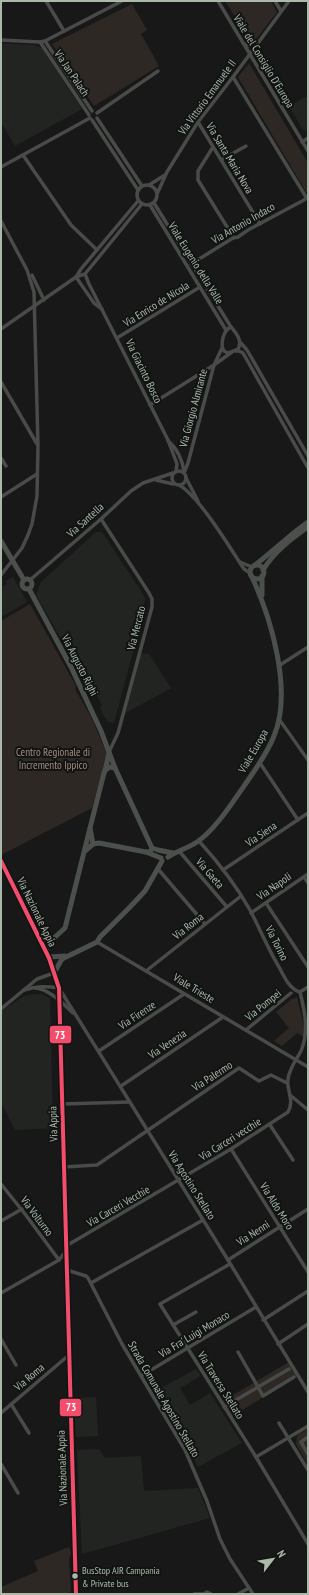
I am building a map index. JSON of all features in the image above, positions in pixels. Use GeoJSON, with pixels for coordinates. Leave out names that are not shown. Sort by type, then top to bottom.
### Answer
{"type":"FeatureCollection","features":[{"type":"Feature","properties":{"kind":"street"},"geometry":{"type":"LineString","coordinates":[[46,1],[64,30]]}},
{"type":"Feature","properties":{"kind":"street"},"geometry":{"type":"LineString","coordinates":[[1,40],[45,41],[122,1]]}},
{"type":"Feature","properties":{"kind":"street","name":"Viale del Consiglio D'Europa"},"geometry":{"type":"LineString","coordinates":[[218,1],[308,151]]}},
{"type":"Feature","properties":{"kind":"street"},"geometry":{"type":"LineString","coordinates":[[275,1],[281,11]]}},
{"type":"Feature","properties":{"kind":"street","name":"Via Vittorio Emanuele II"},"geometry":{"type":"LineString","coordinates":[[157,194],[167,172],[198,122],[289,1]]}},
{"type":"Feature","properties":{"kind":"street","name":"Via Jan Palach"},"geometry":{"type":"LineString","coordinates":[[45,41],[92,111]]}},
{"type":"Feature","properties":{"kind":"street","name":"Via Jan Palach"},"geometry":{"type":"LineString","coordinates":[[40,42],[138,190]]}},
{"type":"Feature","properties":{"kind":"street"},"geometry":{"type":"LineString","coordinates":[[243,43],[249,46],[255,46]]}},
{"type":"Feature","properties":{"kind":"street"},"geometry":{"type":"LineString","coordinates":[[97,113],[158,71]]}},
{"type":"Feature","properties":{"kind":"street"},"geometry":{"type":"LineString","coordinates":[[233,77],[307,197]]}},
{"type":"Feature","properties":{"kind":"street"},"geometry":{"type":"LineString","coordinates":[[90,118],[92,111],[97,113]]}},
{"type":"Feature","properties":{"kind":"street"},"geometry":{"type":"LineString","coordinates":[[97,113],[97,118],[142,186]]}},
{"type":"Feature","properties":{"kind":"street"},"geometry":{"type":"LineString","coordinates":[[1,167],[90,118],[97,118]]}},
{"type":"Feature","properties":{"kind":"street","name":"Via Santa Maria Nova"},"geometry":{"type":"LineString","coordinates":[[198,122],[260,224]]}},
{"type":"Feature","properties":{"kind":"street"},"geometry":{"type":"LineString","coordinates":[[302,142],[308,138]]}},
{"type":"Feature","properties":{"kind":"street"},"geometry":{"type":"LineString","coordinates":[[221,160],[246,146]]}},
{"type":"Feature","properties":{"kind":"street"},"geometry":{"type":"LineString","coordinates":[[213,147],[198,171],[198,180],[232,235]]}},
{"type":"Feature","properties":{"kind":"street"},"geometry":{"type":"LineString","coordinates":[[23,155],[71,225],[97,250]]}},
{"type":"Feature","properties":{"kind":"street","name":"Via Vittorio Emanuele II"},"geometry":{"type":"LineString","coordinates":[[149,185],[156,182],[167,172]]}},
{"type":"Feature","properties":{"kind":"street"},"geometry":{"type":"LineString","coordinates":[[149,185],[154,188],[157,194],[154,203],[150,205],[142,204],[138,201],[138,190],[142,186],[149,185]]}},
{"type":"Feature","properties":{"kind":"street","name":"Via Antonio Indaco"},"geometry":{"type":"LineString","coordinates":[[187,266],[233,238],[238,237],[307,197]]}},
{"type":"Feature","properties":{"kind":"street"},"geometry":{"type":"LineString","coordinates":[[1,329],[76,277],[138,201]]}},
{"type":"Feature","properties":{"kind":"street","name":"Viale Eugenio della Valle"},"geometry":{"type":"LineString","coordinates":[[154,203],[240,342]]}},
{"type":"Feature","properties":{"kind":"street"},"geometry":{"type":"LineString","coordinates":[[76,277],[85,274],[142,204]]}},
{"type":"Feature","properties":{"kind":"street","name":"Viale Eugenio della Valle"},"geometry":{"type":"LineString","coordinates":[[150,205],[226,330]]}},
{"type":"Feature","properties":{"kind":"street"},"geometry":{"type":"LineString","coordinates":[[1,222],[44,300]]}},
{"type":"Feature","properties":{"kind":"street"},"geometry":{"type":"LineString","coordinates":[[1,575],[22,548],[32,524],[37,496],[38,446],[36,305],[34,292],[27,270]]}},
{"type":"Feature","properties":{"kind":"street","name":"Via Giacinto Bosco"},"geometry":{"type":"LineString","coordinates":[[85,274],[168,440],[177,464],[175,472]]}},
{"type":"Feature","properties":{"kind":"street","name":"Via Giacinto Bosco"},"geometry":{"type":"LineString","coordinates":[[76,277],[94,303],[102,310]]}},
{"type":"Feature","properties":{"kind":"street","name":"Via Enrico de Nicola"},"geometry":{"type":"LineString","coordinates":[[117,338],[204,285]]}},
{"type":"Feature","properties":{"kind":"street"},"geometry":{"type":"LineString","coordinates":[[226,330],[231,327]]}},
{"type":"Feature","properties":{"kind":"street","name":"Via Giorgio Almirante"},"geometry":{"type":"LineString","coordinates":[[185,476],[214,366],[222,348],[226,330]]}},
{"type":"Feature","properties":{"kind":"street"},"geometry":{"type":"LineString","coordinates":[[150,405],[214,366],[239,348],[240,342]]}},
{"type":"Feature","properties":{"kind":"street"},"geometry":{"type":"LineString","coordinates":[[240,342],[247,350],[308,456]]}},
{"type":"Feature","properties":{"kind":"street"},"geometry":{"type":"LineString","coordinates":[[222,348],[225,352],[239,351],[243,353],[308,468]]}},
{"type":"Feature","properties":{"kind":"street"},"geometry":{"type":"LineString","coordinates":[[1,382],[38,446]]}},
{"type":"Feature","properties":{"kind":"street"},"geometry":{"type":"LineString","coordinates":[[292,441],[297,438]]}},
{"type":"Feature","properties":{"kind":"street","name":"Via Giacinto Bosco"},"geometry":{"type":"LineString","coordinates":[[168,440],[173,445],[182,462],[185,476]]}},
{"type":"Feature","properties":{"kind":"street"},"geometry":{"type":"LineString","coordinates":[[1,458],[6,466]]}},
{"type":"Feature","properties":{"kind":"street"},"geometry":{"type":"LineString","coordinates":[[200,505],[189,493],[177,485],[172,478],[175,472],[180,471],[185,476],[200,505],[239,561],[250,574],[256,578],[262,576],[263,570],[270,559],[290,540],[308,527]]}},
{"type":"Feature","properties":{"kind":"street","name":"Via Santella"},"geometry":{"type":"LineString","coordinates":[[30,580],[101,520],[131,490],[175,472]]}},
{"type":"Feature","properties":{"kind":"street"},"geometry":{"type":"LineString","coordinates":[[1,497],[37,474]]}},
{"type":"Feature","properties":{"kind":"street"},"geometry":{"type":"LineString","coordinates":[[155,480],[177,485],[183,484],[185,476]]}},
{"type":"Feature","properties":{"kind":"street","name":"Via Mercato"},"geometry":{"type":"LineString","coordinates":[[101,520],[150,593],[152,599],[152,607],[118,733],[109,752]]}},
{"type":"Feature","properties":{"kind":"street"},"geometry":{"type":"LineString","coordinates":[[250,574],[254,566],[288,536],[308,522]]}},
{"type":"Feature","properties":{"kind":"street"},"geometry":{"type":"LineString","coordinates":[[1,541],[24,580]]}},
{"type":"Feature","properties":{"kind":"street"},"geometry":{"type":"LineString","coordinates":[[239,561],[254,566],[259,566],[263,570]]}},
{"type":"Feature","properties":{"kind":"street","name":"Viale Europa"},"geometry":{"type":"LineString","coordinates":[[162,860],[162,855],[164,854],[168,857],[199,841],[227,810],[260,763],[274,736],[282,703],[280,665],[262,598],[250,574]]}},
{"type":"Feature","properties":{"kind":"street","name":"Viale Europa"},"geometry":{"type":"LineString","coordinates":[[262,576],[262,598]]}},
{"type":"Feature","properties":{"kind":"street"},"geometry":{"type":"LineString","coordinates":[[24,580],[30,580],[32,585],[29,589],[23,588],[21,584],[24,580]]}},
{"type":"Feature","properties":{"kind":"street","name":"Via Augusto Righi"},"geometry":{"type":"LineString","coordinates":[[29,589],[71,667],[101,731],[115,768],[152,848]]}},
{"type":"Feature","properties":{"kind":"street"},"geometry":{"type":"LineString","coordinates":[[280,665],[308,647]]}},
{"type":"Feature","properties":{"kind":"street"},"geometry":{"type":"LineString","coordinates":[[279,719],[308,760]]}},
{"type":"Feature","properties":{"kind":"street"},"geometry":{"type":"LineString","coordinates":[[45,951],[54,938],[65,928],[109,752]]}},
{"type":"Feature","properties":{"kind":"street"},"geometry":{"type":"LineString","coordinates":[[260,763],[298,820]]}},
{"type":"Feature","properties":{"kind":"street"},"geometry":{"type":"LineString","coordinates":[[104,773],[105,770],[110,767],[115,768]]}},
{"type":"Feature","properties":{"kind":"street","name":"Via Siena"},"geometry":{"type":"LineString","coordinates":[[223,870],[308,813]]}},
{"type":"Feature","properties":{"kind":"street"},"geometry":{"type":"LineString","coordinates":[[90,828],[91,840],[93,844]]}},
{"type":"Feature","properties":{"kind":"street","name":"Via Torino"},"geometry":{"type":"LineString","coordinates":[[199,841],[223,870],[241,896],[290,985],[294,990],[308,993]]}},
{"type":"Feature","properties":{"kind":"street"},"geometry":{"type":"LineString","coordinates":[[1,1009],[38,979],[54,972],[58,964],[68,955],[97,942],[145,890],[162,860],[146,852],[99,843],[93,844],[84,852]]}},
{"type":"Feature","properties":{"kind":"street"},"geometry":{"type":"LineString","coordinates":[[146,852],[150,852],[152,848],[176,852]]}},
{"type":"Feature","properties":{"kind":"street","name":"Via Gaeta"},"geometry":{"type":"LineString","coordinates":[[176,852],[227,907]]}},
{"type":"Feature","properties":{"kind":"street","name":"Via Nazionale Appia"},"geometry":{"type":"LineString","coordinates":[[2,864],[40,940],[54,972]]}},
{"type":"Feature","properties":{"kind":"street"},"geometry":{"type":"LineString","coordinates":[[158,869],[205,924]]}},
{"type":"Feature","properties":{"kind":"street","name":"Via Napoli"},"geometry":{"type":"LineString","coordinates":[[251,913],[308,874]]}},
{"type":"Feature","properties":{"kind":"street"},"geometry":{"type":"LineString","coordinates":[[304,877],[308,883]]}},
{"type":"Feature","properties":{"kind":"street","name":"Via Roma"},"geometry":{"type":"LineString","coordinates":[[146,971],[241,896]]}},
{"type":"Feature","properties":{"kind":"street"},"geometry":{"type":"LineString","coordinates":[[266,903],[308,967]]}},
{"type":"Feature","properties":{"kind":"street"},"geometry":{"type":"LineString","coordinates":[[40,940],[54,938]]}},
{"type":"Feature","properties":{"kind":"street","name":"Viale Trieste"},"geometry":{"type":"LineString","coordinates":[[97,942],[308,1067]]}},
{"type":"Feature","properties":{"kind":"street"},"geometry":{"type":"LineString","coordinates":[[48,957],[68,955]]}},
{"type":"Feature","properties":{"kind":"street","name":"Via Appia"},"geometry":{"type":"LineString","coordinates":[[54,972],[59,988],[66,1249]]}},
{"type":"Feature","properties":{"kind":"street"},"geometry":{"type":"LineString","coordinates":[[24,990],[35,986],[59,988]]}},
{"type":"Feature","properties":{"kind":"street"},"geometry":{"type":"LineString","coordinates":[[287,1083],[288,1075],[306,1040],[307,1023],[302,991],[308,987]]}},
{"type":"Feature","properties":{"kind":"street"},"geometry":{"type":"LineString","coordinates":[[24,990],[40,988],[59,1001],[79,1020]]}},
{"type":"Feature","properties":{"kind":"street","name":"Via Agostino Stellato"},"geometry":{"type":"LineString","coordinates":[[59,988],[121,1086],[308,1392]]}},
{"type":"Feature","properties":{"kind":"street","name":"Via Pompei"},"geometry":{"type":"LineString","coordinates":[[246,1030],[291,993]]}},
{"type":"Feature","properties":{"kind":"street","name":"Via Firenze"},"geometry":{"type":"LineString","coordinates":[[99,1051],[184,994]]}},
{"type":"Feature","properties":{"kind":"street","name":"Via Venezia"},"geometry":{"type":"LineString","coordinates":[[121,1086],[223,1016]]}},
{"type":"Feature","properties":{"kind":"street","name":"Via Palermo"},"geometry":{"type":"LineString","coordinates":[[148,1130],[239,1068],[259,1081],[271,1075],[287,1083]]}},
{"type":"Feature","properties":{"kind":"street","name":"Via Carceri vecchie"},"geometry":{"type":"LineString","coordinates":[[179,1181],[270,1125],[288,1112],[291,1102],[287,1083]]}},
{"type":"Feature","properties":{"kind":"street"},"geometry":{"type":"LineString","coordinates":[[290,1095],[308,1110]]}},
{"type":"Feature","properties":{"kind":"street"},"geometry":{"type":"LineString","coordinates":[[62,1104],[130,1102]]}},
{"type":"Feature","properties":{"kind":"street","name":"Via Carceri vecchie"},"geometry":{"type":"LineString","coordinates":[[270,1125],[293,1160]]}},
{"type":"Feature","properties":{"kind":"street"},"geometry":{"type":"LineString","coordinates":[[64,1167],[97,1165],[148,1130]]}},
{"type":"Feature","properties":{"kind":"street","name":"Via Aldo Moro"},"geometry":{"type":"LineString","coordinates":[[232,1149],[307,1270]]}},
{"type":"Feature","properties":{"kind":"street","name":"Via Carceri Vecchie"},"geometry":{"type":"LineString","coordinates":[[66,1249],[179,1181]]}},
{"type":"Feature","properties":{"kind":"street","name":"Via Volturno"},"geometry":{"type":"LineString","coordinates":[[1,1184],[22,1209],[59,1260]]}},
{"type":"Feature","properties":{"kind":"street"},"geometry":{"type":"LineString","coordinates":[[1,1221],[22,1209]]}},
{"type":"Feature","properties":{"kind":"street","name":"Via Nenni"},"geometry":{"type":"LineString","coordinates":[[229,1262],[308,1209]]}},
{"type":"Feature","properties":{"kind":"street"},"geometry":{"type":"LineString","coordinates":[[90,1283],[203,1220]]}},
{"type":"Feature","properties":{"kind":"street"},"geometry":{"type":"LineString","coordinates":[[1,1293],[59,1260],[66,1249]]}},
{"type":"Feature","properties":{"kind":"street","name":"Via Nazionale Appia"},"geometry":{"type":"LineString","coordinates":[[66,1249],[76,1594]]}},
{"type":"Feature","properties":{"kind":"street","name":"Via Traversa Stellato"},"geometry":{"type":"LineString","coordinates":[[229,1262],[160,1304],[308,1544]]}},
{"type":"Feature","properties":{"kind":"street","name":"Strada Comunale Agostino Stellato"},"geometry":{"type":"LineString","coordinates":[[67,1270],[88,1278],[122,1344],[185,1450],[207,1501],[220,1539],[230,1559],[252,1594]]}},
{"type":"Feature","properties":{"kind":"street"},"geometry":{"type":"LineString","coordinates":[[263,1320],[308,1291]]}},
{"type":"Feature","properties":{"kind":"street","name":"Via Fra' Luigi Monaco"},"geometry":{"type":"LineString","coordinates":[[141,1376],[256,1307]]}},
{"type":"Feature","properties":{"kind":"street"},"geometry":{"type":"LineString","coordinates":[[173,1325],[196,1312]]}},
{"type":"Feature","properties":{"kind":"street"},"geometry":{"type":"LineString","coordinates":[[278,1344],[308,1324]]}},
{"type":"Feature","properties":{"kind":"street"},"geometry":{"type":"LineString","coordinates":[[1,1339],[16,1365]]}},
{"type":"Feature","properties":{"kind":"street"},"geometry":{"type":"LineString","coordinates":[[238,1352],[263,1396],[294,1377]]}},
{"type":"Feature","properties":{"kind":"street","name":"Via Roma"},"geometry":{"type":"LineString","coordinates":[[1,1413],[69,1355]]}},
{"type":"Feature","properties":{"kind":"street"},"geometry":{"type":"LineString","coordinates":[[224,1407],[289,1369]]}},
{"type":"Feature","properties":{"kind":"street"},"geometry":{"type":"LineString","coordinates":[[11,1404],[29,1434]]}},
{"type":"Feature","properties":{"kind":"street"},"geometry":{"type":"LineString","coordinates":[[279,1423],[308,1470]]}},
{"type":"Feature","properties":{"kind":"street"},"geometry":{"type":"LineString","coordinates":[[256,1458],[308,1426]]}},
{"type":"Feature","properties":{"kind":"street"},"geometry":{"type":"LineString","coordinates":[[308,1437],[300,1442],[308,1454]]}},
{"type":"Feature","properties":{"kind":"street"},"geometry":{"type":"LineString","coordinates":[[303,1462],[308,1459]]}},
{"type":"Feature","properties":{"kind":"street"},"geometry":{"type":"LineString","coordinates":[[1,1464],[18,1494]]}},
{"type":"Feature","properties":{"kind":"street"},"geometry":{"type":"LineString","coordinates":[[303,1536],[308,1534]]}},
{"type":"Feature","properties":{"kind":"street"},"geometry":{"type":"LineString","coordinates":[[238,1594],[249,1588]]}},
{"type":"Feature","properties":{"kind":"street"},"geometry":{"type":"LineString","coordinates":[[194,1594],[204,1594],[207,1592],[211,1594]]}},
{"type":"Feature","properties":{"kind":"shaded area"},"geometry":{"type":"Polygon","coordinates":[[[1,43],[34,45],[42,48],[82,109],[15,146],[1,122],[1,43]]]}},
{"type":"Feature","properties":{"kind":"shaded area"},"geometry":{"type":"Polygon","coordinates":[[[308,96],[307,131],[303,130],[289,106],[308,96]]]}},
{"type":"Feature","properties":{"kind":"shaded area"},"geometry":{"type":"Polygon","coordinates":[[[96,532],[102,532],[143,594],[145,600],[114,723],[108,722],[100,709],[102,705],[89,681],[84,679],[36,595],[41,582],[96,532]]]}},
{"type":"Feature","properties":{"kind":"shaded area"},"geometry":{"type":"Polygon","coordinates":[[[13,577],[27,602],[1,617],[1,588],[7,584],[6,581],[13,577]]]}},
{"type":"Feature","properties":{"kind":"shaded area"},"geometry":{"type":"Polygon","coordinates":[[[139,653],[149,654],[171,688],[122,715],[139,653]]]}},
{"type":"Feature","properties":{"kind":"shaded area"},"geometry":{"type":"Polygon","coordinates":[[[41,994],[50,998],[53,1128],[15,1130],[1,1102],[1,1011],[24,996],[41,994]]]}},
{"type":"Feature","properties":{"kind":"shaded area"},"geometry":{"type":"Polygon","coordinates":[[[196,1369],[201,1376],[180,1388],[190,1405],[210,1393],[242,1443],[198,1467],[187,1445],[154,1392],[196,1369]]]}},
{"type":"Feature","properties":{"kind":"shaded area"},"geometry":{"type":"Polygon","coordinates":[[[96,1397],[98,1436],[76,1437],[74,1398],[96,1397]]]}},
{"type":"Feature","properties":{"kind":"shaded area"},"geometry":{"type":"Polygon","coordinates":[[[99,1449],[105,1458],[141,1456],[144,1491],[198,1488],[210,1518],[82,1554],[77,1450],[99,1449]]]}},
{"type":"Feature","properties":{"kind":"green space"},"geometry":{"type":"Polygon","coordinates":[[[225,1],[271,1],[277,12],[252,43],[225,1]]]}},
{"type":"Feature","properties":{"kind":"green space"},"geometry":{"type":"Polygon","coordinates":[[[132,4],[147,30],[141,34],[159,66],[94,106],[52,44],[132,4]]]}},
{"type":"Feature","properties":{"kind":"green space"},"geometry":{"type":"Polygon","coordinates":[[[249,63],[308,163],[308,191],[306,192],[238,77],[249,63]]]}},
{"type":"Feature","properties":{"kind":"green space","name":"Centro Regionale di Incremento Ippico"},"geometry":{"type":"Polygon","coordinates":[[[30,604],[76,686],[75,689],[91,717],[107,754],[92,808],[1,855],[1,621],[30,604]]]}},
{"type":"Feature","properties":{"kind":"green space"},"geometry":{"type":"Polygon","coordinates":[[[297,997],[304,1026],[304,1037],[297,1033],[282,1046],[274,1041],[289,1028],[276,1012],[292,999],[297,997]]]}},
{"type":"Feature","properties":{"kind":"green space"},"geometry":{"type":"Polygon","coordinates":[[[289,1362],[298,1376],[231,1417],[221,1402],[289,1362]]]}},
{"type":"Feature","properties":{"kind":"green space"},"geometry":{"type":"Polygon","coordinates":[[[308,1429],[308,1465],[296,1444],[297,1435],[308,1429]]]}},
{"type":"Feature","properties":{"kind":"green space"},"geometry":{"type":"Polygon","coordinates":[[[69,1547],[71,1553],[69,1560],[71,1592],[64,1594],[1,1594],[1,1587],[38,1571],[34,1561],[69,1547]]]}},
{"type":"Feature","properties":{"kind":"transit line","name":"73"},"geometry":{"type":"LineString","coordinates":[[1,861],[49,958],[59,988],[76,1594]]}},
{"type":"Feature","properties":{"kind":"place","name":"BusStop AIR Campania & Private bus"},"geometry":{"type":"Point","coordinates":[75,1576]}}]}
